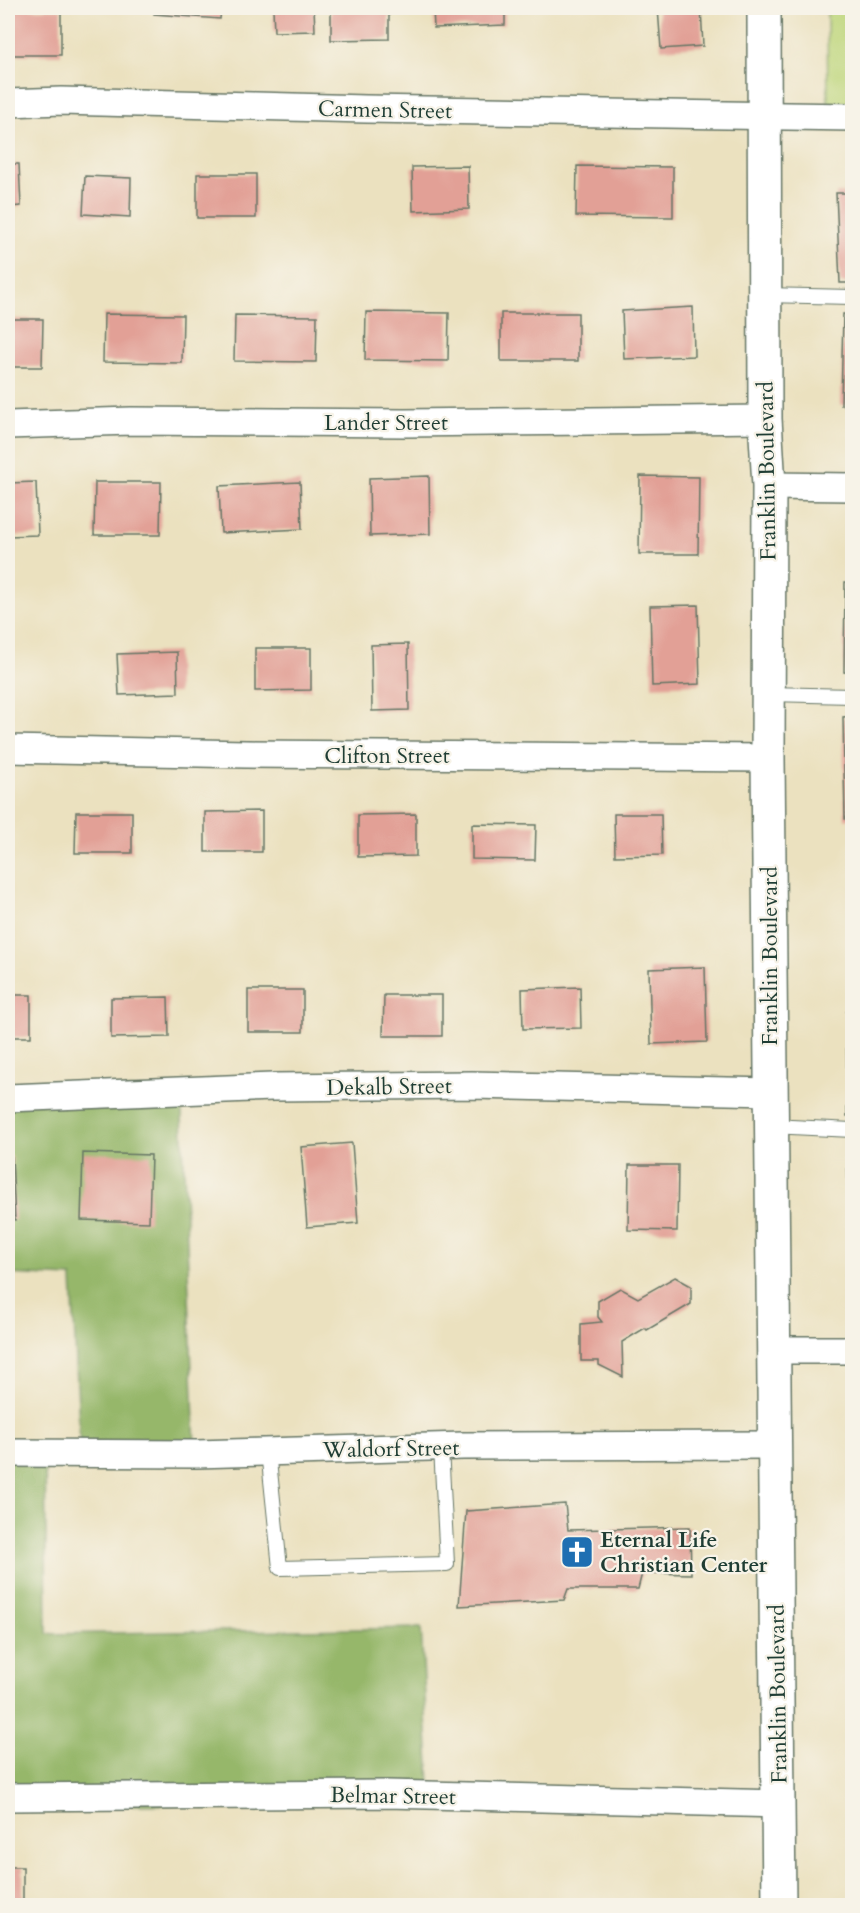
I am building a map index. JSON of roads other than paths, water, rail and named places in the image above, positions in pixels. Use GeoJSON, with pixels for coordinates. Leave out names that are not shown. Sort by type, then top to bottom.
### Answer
{"type":"FeatureCollection","features":[{"type":"Feature","properties":{"kind":"street","name":"Franklin Boulevard"},"geometry":{"type":"LineString","coordinates":[[764,8],[765,419],[769,486],[770,1092],[779,1905]]}},
{"type":"Feature","properties":{"kind":"street","name":"Carmen Street"},"geometry":{"type":"LineString","coordinates":[[8,103],[61,101],[366,109],[852,117]]}},
{"type":"Feature","properties":{"kind":"street","name":"Lander Street"},"geometry":{"type":"LineString","coordinates":[[8,425],[131,421],[404,423],[765,419]]}},
{"type":"Feature","properties":{"kind":"street"},"geometry":{"type":"LineString","coordinates":[[769,486],[852,487]]}},
{"type":"Feature","properties":{"kind":"street","name":"Clifton Street"},"geometry":{"type":"LineString","coordinates":[[8,749],[258,754],[768,758]]}},
{"type":"Feature","properties":{"kind":"street","name":"Dekalb Street"},"geometry":{"type":"LineString","coordinates":[[8,1098],[273,1087],[460,1085],[770,1092]]}},
{"type":"Feature","properties":{"kind":"street"},"geometry":{"type":"LineString","coordinates":[[773,1350],[852,1350]]}},
{"type":"Feature","properties":{"kind":"street","name":"Waldorf Street"},"geometry":{"type":"LineString","coordinates":[[8,1453],[196,1454],[441,1447],[774,1445]]}},
{"type":"Feature","properties":{"kind":"street","name":"Belmar Street"},"geometry":{"type":"LineString","coordinates":[[8,1797],[387,1794],[778,1804]]}},
{"type":"Feature","properties":{"kind":"lane"},"geometry":{"type":"LineString","coordinates":[[764,295],[852,297]]}},
{"type":"Feature","properties":{"kind":"lane"},"geometry":{"type":"LineString","coordinates":[[768,694],[852,696]]}},
{"type":"Feature","properties":{"kind":"lane"},"geometry":{"type":"LineString","coordinates":[[771,1126],[852,1130]]}},
{"type":"Feature","properties":{"kind":"lane"},"geometry":{"type":"LineString","coordinates":[[268,1451],[280,1568],[447,1564],[441,1447]]}},
{"type":"Feature","properties":{"kind":"place","name":"Eternal Life Christian Center"},"geometry":{"type":"Point","coordinates":[577,1552]}}]}
